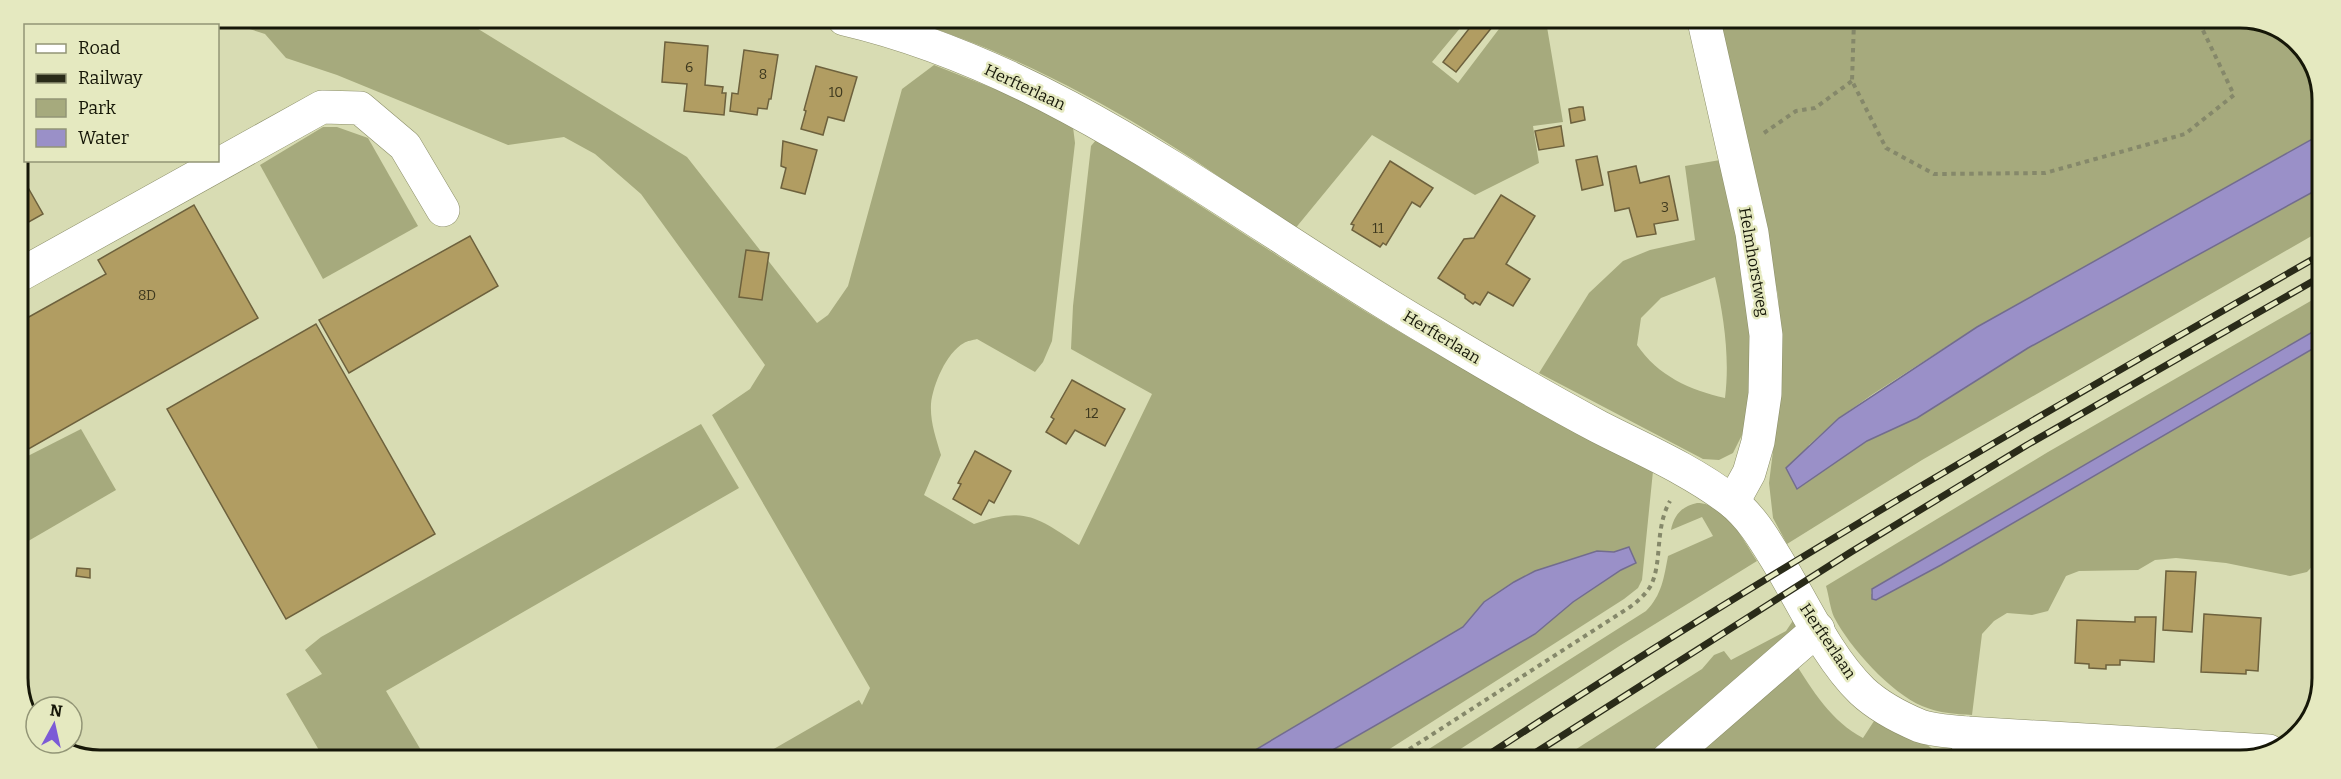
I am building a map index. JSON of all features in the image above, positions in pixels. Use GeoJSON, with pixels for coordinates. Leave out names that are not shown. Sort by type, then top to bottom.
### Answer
{"type":"FeatureCollection","features":[{"type":"Feature","properties":{"kind":"street","name":"Herfterlaan"},"geometry":{"type":"LineString","coordinates":[[874,28],[904,36],[951,54],[1071,109],[1156,158],[1431,331],[1595,424],[1690,473],[1733,502],[1758,529],[1839,663],[1863,692],[1890,711],[1969,747],[2195,750]]}},
{"type":"Feature","properties":{"kind":"street","name":"Helmhorstweg"},"geometry":{"type":"LineString","coordinates":[[1706,28],[1752,234],[1766,335],[1765,394],[1758,441],[1749,473],[1733,502]]}},
{"type":"Feature","properties":{"kind":"street"},"geometry":{"type":"LineString","coordinates":[[28,270],[322,107],[360,108],[405,146],[443,210]]}},
{"type":"Feature","properties":{"kind":"street"},"geometry":{"type":"LineString","coordinates":[[1679,750],[1818,629]]}},
{"type":"Feature","properties":{"kind":"path"},"geometry":{"type":"LineString","coordinates":[[1854,28],[1852,81],[1886,148],[1934,174],[2045,174],[2185,134],[2234,95],[2202,28]]}},
{"type":"Feature","properties":{"kind":"path"},"geometry":{"type":"LineString","coordinates":[[1736,163],[1745,147],[1767,130],[1796,111],[1815,108],[1852,81]]}},
{"type":"Feature","properties":{"kind":"path"},"geometry":{"type":"LineString","coordinates":[[1408,750],[1630,607],[1645,594],[1652,584],[1660,523],[1664,511],[1690,473]]}},
{"type":"Feature","properties":{"kind":"green space"},"geometry":{"type":"Polygon","coordinates":[[[246,28],[477,28],[687,157],[817,323],[828,315],[848,286],[902,89],[934,65],[1015,97],[1073,127],[1075,143],[1052,341],[1043,362],[1035,372],[977,339],[964,343],[952,354],[942,370],[932,396],[931,417],[941,455],[924,495],[974,524],[1006,516],[1030,517],[1052,527],[1079,545],[1152,394],[1071,349],[1073,306],[1091,146],[1096,140],[1420,344],[1653,471],[1642,580],[1638,588],[1624,599],[1388,750],[1333,750],[1535,634],[1573,602],[1621,570],[1636,563],[1614,552],[1597,551],[1563,563],[1484,602],[1464,627],[1255,750],[772,750],[859,700],[862,705],[870,688],[712,415],[750,389],[765,365],[641,194],[595,154],[564,137],[508,145],[337,75],[286,58],[265,34],[246,28]]]}},
{"type":"Feature","properties":{"kind":"green space"},"geometry":{"type":"Polygon","coordinates":[[[931,28],[1460,28],[1432,62],[1458,83],[1500,28],[1547,28],[1563,122],[1533,126],[1539,163],[1475,195],[1372,135],[1294,230],[1204,167],[1110,109],[1061,82],[960,38],[931,28]]]}},
{"type":"Feature","properties":{"kind":"green space"},"geometry":{"type":"Polygon","coordinates":[[[1721,28],[2240,28],[2264,32],[2280,41],[2298,57],[2309,77],[2312,96],[2312,139],[1977,327],[1873,394],[1839,418],[1809,445],[1797,489],[1867,441],[1917,418],[2027,348],[2312,192],[2312,236],[1922,460],[1787,544],[1773,518],[1769,483],[1774,443],[1780,322],[1778,295],[1721,28]]]}},
{"type":"Feature","properties":{"kind":"green space"},"geometry":{"type":"Polygon","coordinates":[[[323,127],[337,127],[368,138],[418,226],[323,279],[260,165],[323,127]]]}},
{"type":"Feature","properties":{"kind":"green space"},"geometry":{"type":"Polygon","coordinates":[[[1726,159],[1750,273],[1750,408],[1742,435],[1733,453],[1719,460],[1703,459],[1539,373],[1589,293],[1623,261],[1650,250],[1695,240],[1685,166],[1726,159]],[[1715,277],[1661,298],[1641,318],[1637,345],[1655,365],[1676,380],[1699,391],[1725,398],[1726,353],[1715,277]]]}},
{"type":"Feature","properties":{"kind":"green space"},"geometry":{"type":"Polygon","coordinates":[[[2312,300],[2312,332],[1872,589],[1871,594],[1941,565],[2312,349],[2312,567],[2307,572],[2290,576],[2226,563],[2176,558],[2155,560],[2138,570],[2079,571],[2066,576],[2048,611],[2032,615],[2007,613],[1994,621],[1982,634],[1972,715],[1934,710],[1910,700],[1872,668],[1850,642],[1831,610],[1826,586],[2048,452],[2312,300]]]}},
{"type":"Feature","properties":{"kind":"green space"},"geometry":{"type":"Polygon","coordinates":[[[701,424],[739,488],[386,691],[421,750],[319,750],[286,694],[322,674],[305,650],[321,637],[701,424]]]}},
{"type":"Feature","properties":{"kind":"green space"},"geometry":{"type":"Polygon","coordinates":[[[81,429],[116,490],[29,541],[29,456],[81,429]]]}},
{"type":"Feature","properties":{"kind":"green space"},"geometry":{"type":"Polygon","coordinates":[[[1697,503],[1717,509],[1740,533],[1757,561],[1621,645],[1459,750],[1427,750],[1646,611],[1659,592],[1668,556],[1713,536],[1702,517],[1671,530],[1674,520],[1687,506],[1697,503]]]}},
{"type":"Feature","properties":{"kind":"green space"},"geometry":{"type":"Polygon","coordinates":[[[1794,619],[1797,625],[1663,750],[1575,750],[1702,669],[1714,655],[1724,651],[1731,660],[1786,631],[1794,619]]]}},
{"type":"Feature","properties":{"kind":"green space"},"geometry":{"type":"Polygon","coordinates":[[[1794,661],[1832,714],[1852,731],[1863,738],[1874,721],[1911,736],[1933,750],[1693,750],[1794,661]]]}},
{"type":"Feature","properties":{"kind":"water"},"geometry":{"type":"Polygon","coordinates":[[[2312,139],[2312,192],[2028,348],[1917,418],[1867,441],[1797,489],[1786,468],[1839,418],[1977,327],[2312,139]]]}},
{"type":"Feature","properties":{"kind":"water"},"geometry":{"type":"Polygon","coordinates":[[[2312,332],[2312,349],[1941,565],[1876,600],[1872,599],[1872,589],[2312,332]]]}},
{"type":"Feature","properties":{"kind":"water"},"geometry":{"type":"Polygon","coordinates":[[[1629,547],[1636,563],[1621,570],[1573,602],[1535,634],[1333,750],[1255,750],[1463,627],[1484,602],[1514,582],[1535,571],[1597,551],[1614,552],[1629,547]]]}},
{"type":"Feature","properties":{"kind":"building"},"geometry":{"type":"Polygon","coordinates":[[[1470,28],[1491,28],[1456,72],[1443,62],[1470,28]]]}},
{"type":"Feature","properties":{"kind":"building"},"geometry":{"type":"Polygon","coordinates":[[[665,42],[708,46],[705,85],[723,87],[722,93],[726,93],[724,115],[684,111],[687,84],[662,82],[665,42]]]}},
{"type":"Feature","properties":{"kind":"building"},"geometry":{"type":"Polygon","coordinates":[[[744,50],[778,55],[771,99],[769,99],[767,109],[758,108],[757,115],[730,111],[732,93],[738,94],[744,50]]]}},
{"type":"Feature","properties":{"kind":"building"},"geometry":{"type":"Polygon","coordinates":[[[816,66],[857,77],[844,121],[828,117],[823,135],[801,129],[816,66]]]}},
{"type":"Feature","properties":{"kind":"building"},"geometry":{"type":"Polygon","coordinates":[[[1583,107],[1585,120],[1571,123],[1569,109],[1583,107]]]}},
{"type":"Feature","properties":{"kind":"building"},"geometry":{"type":"Polygon","coordinates":[[[1561,126],[1564,146],[1539,150],[1535,131],[1561,126]]]}},
{"type":"Feature","properties":{"kind":"building"},"geometry":{"type":"Polygon","coordinates":[[[783,141],[817,150],[805,194],[781,188],[786,168],[781,166],[783,141]]]}},
{"type":"Feature","properties":{"kind":"building"},"geometry":{"type":"Polygon","coordinates":[[[1597,156],[1603,185],[1582,190],[1576,160],[1597,156]]]}},
{"type":"Feature","properties":{"kind":"building"},"geometry":{"type":"Polygon","coordinates":[[[1390,161],[1433,188],[1420,207],[1412,202],[1386,245],[1383,243],[1380,247],[1352,230],[1354,225],[1351,224],[1390,161]]]}},
{"type":"Feature","properties":{"kind":"building"},"geometry":{"type":"Polygon","coordinates":[[[1636,166],[1640,183],[1669,176],[1678,220],[1654,224],[1656,234],[1637,237],[1629,208],[1615,211],[1608,172],[1636,166]]]}},
{"type":"Feature","properties":{"kind":"building"},"geometry":{"type":"Polygon","coordinates":[[[28,188],[43,214],[28,222],[28,188]]]}},
{"type":"Feature","properties":{"kind":"building"},"geometry":{"type":"Polygon","coordinates":[[[1501,195],[1535,216],[1506,264],[1530,279],[1513,306],[1488,292],[1480,305],[1475,302],[1473,304],[1465,298],[1465,295],[1438,278],[1464,239],[1474,238],[1501,195]]]}},
{"type":"Feature","properties":{"kind":"building"},"geometry":{"type":"Polygon","coordinates":[[[194,205],[258,318],[29,449],[28,317],[106,274],[98,260],[194,205]]]}},
{"type":"Feature","properties":{"kind":"building"},"geometry":{"type":"Polygon","coordinates":[[[470,236],[498,286],[349,373],[319,320],[470,236]]]}},
{"type":"Feature","properties":{"kind":"building"},"geometry":{"type":"Polygon","coordinates":[[[746,250],[769,253],[762,300],[739,297],[746,250]]]}},
{"type":"Feature","properties":{"kind":"building"},"geometry":{"type":"Polygon","coordinates":[[[316,324],[435,534],[286,619],[167,409],[316,324]]]}},
{"type":"Feature","properties":{"kind":"building"},"geometry":{"type":"Polygon","coordinates":[[[1072,380],[1125,409],[1105,446],[1075,430],[1066,444],[1046,432],[1054,419],[1051,417],[1072,380]]]}},
{"type":"Feature","properties":{"kind":"building"},"geometry":{"type":"Polygon","coordinates":[[[975,451],[1011,471],[994,503],[989,500],[981,515],[953,499],[961,484],[958,483],[975,451]]]}},
{"type":"Feature","properties":{"kind":"building"},"geometry":{"type":"Polygon","coordinates":[[[77,568],[90,569],[90,578],[76,576],[77,568]]]}},
{"type":"Feature","properties":{"kind":"building"},"geometry":{"type":"Polygon","coordinates":[[[2166,571],[2196,572],[2192,632],[2163,630],[2166,571]]]}},
{"type":"Feature","properties":{"kind":"building"},"geometry":{"type":"Polygon","coordinates":[[[2204,614],[2261,618],[2258,671],[2246,670],[2246,674],[2201,672],[2204,614]]]}},
{"type":"Feature","properties":{"kind":"building"},"geometry":{"type":"Polygon","coordinates":[[[2135,617],[2156,617],[2154,662],[2120,660],[2120,665],[2106,665],[2106,669],[2089,668],[2089,664],[2075,663],[2077,620],[2135,622],[2135,617]]]}},
{"type":"Feature","properties":{"kind":"railway"},"geometry":{"type":"LineString","coordinates":[[1496,750],[1793,563],[2109,376],[2312,260]]}},
{"type":"Feature","properties":{"kind":"railway"},"geometry":{"type":"LineString","coordinates":[[1540,750],[1851,552],[2027,445],[2312,282]]}}]}
